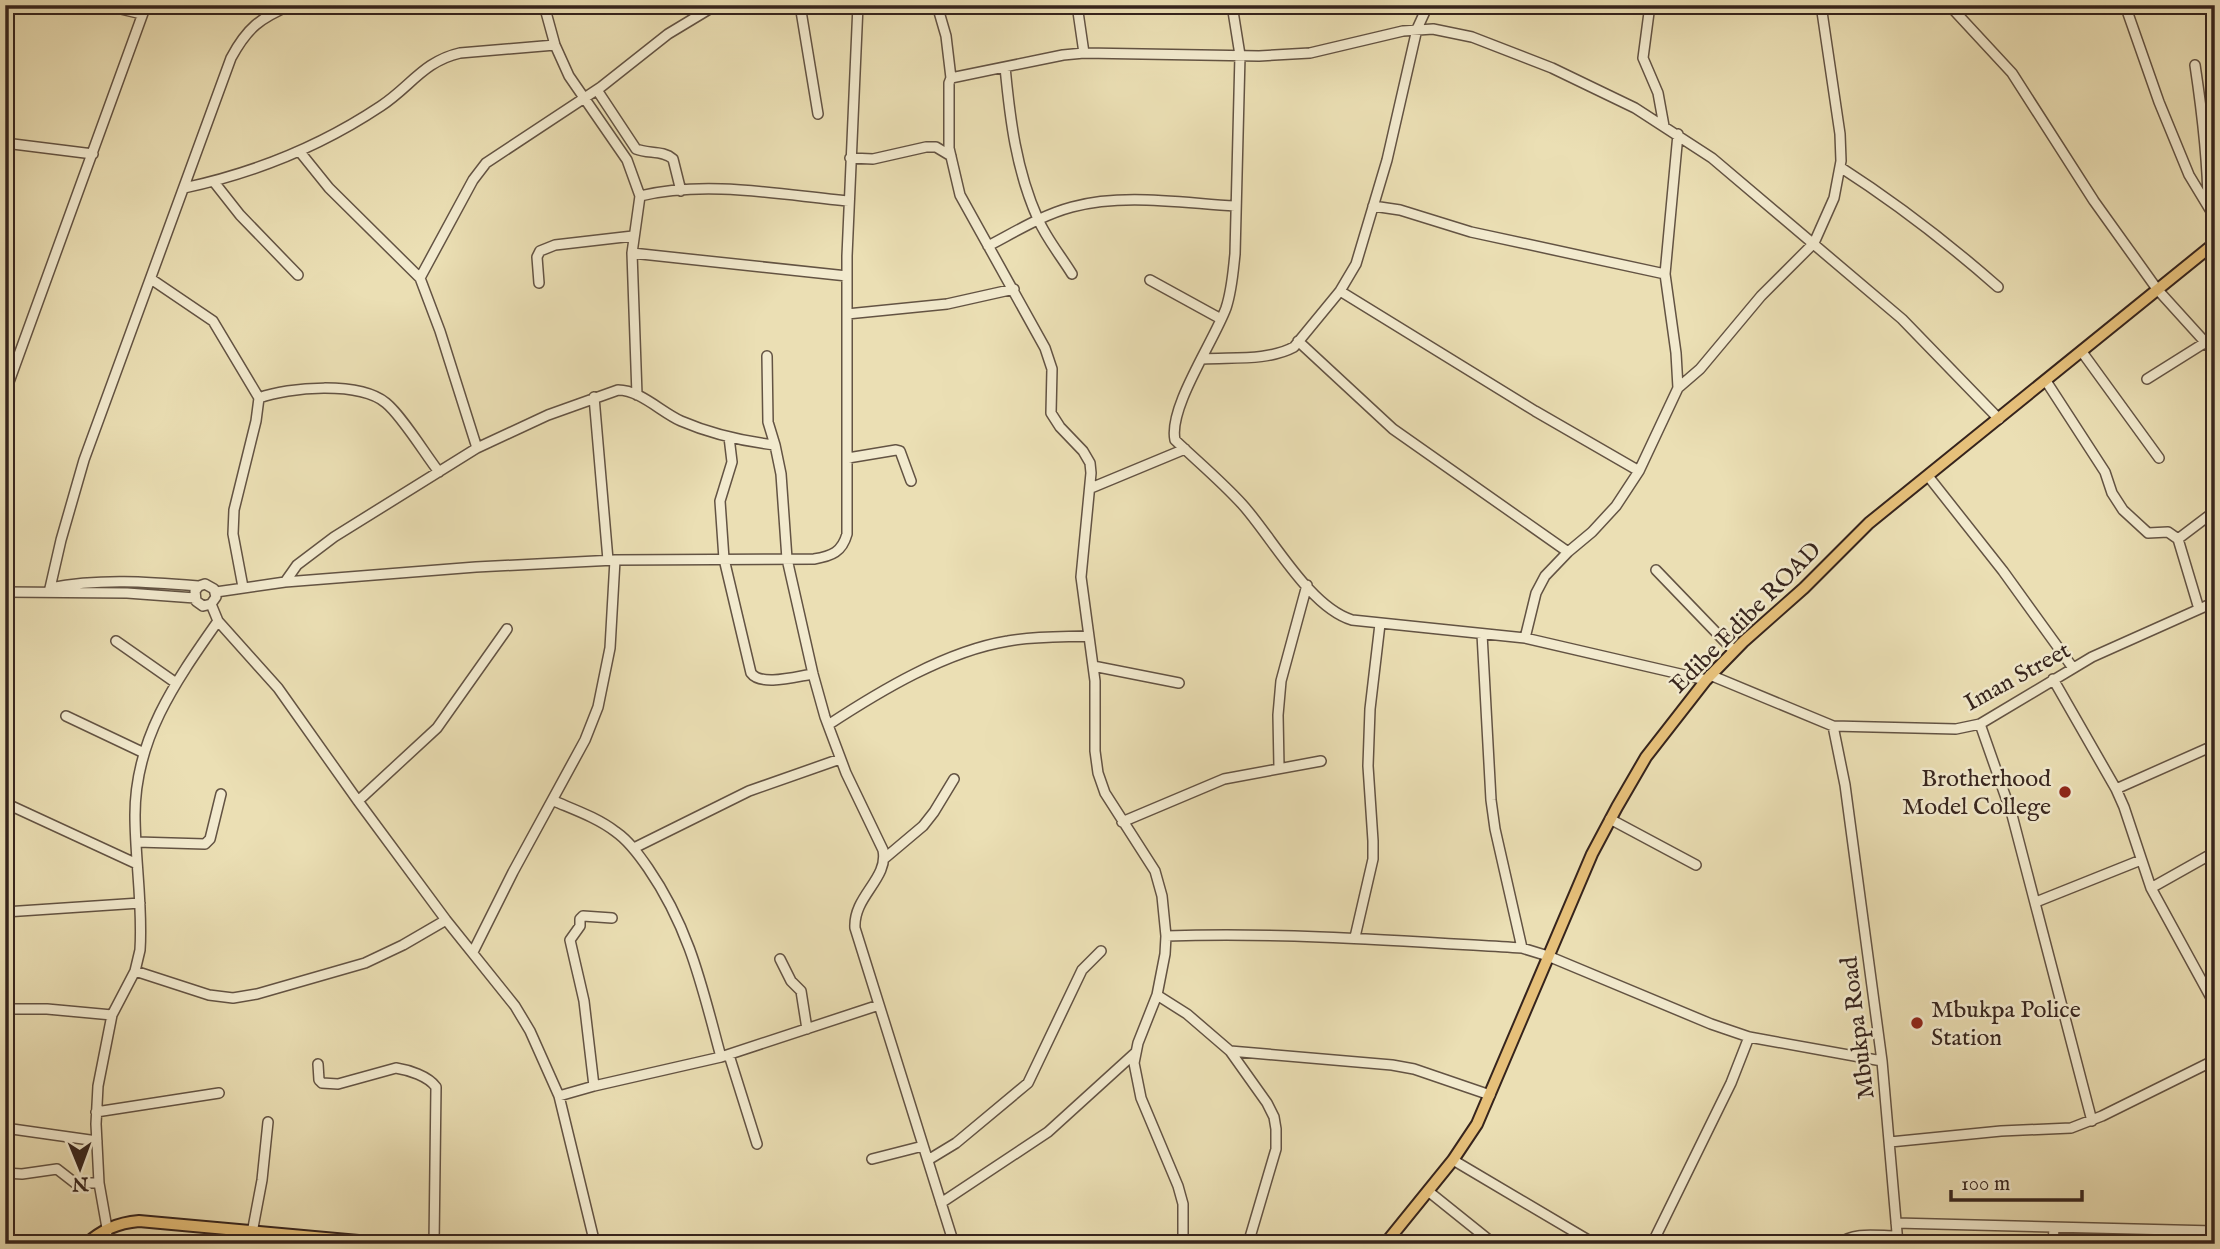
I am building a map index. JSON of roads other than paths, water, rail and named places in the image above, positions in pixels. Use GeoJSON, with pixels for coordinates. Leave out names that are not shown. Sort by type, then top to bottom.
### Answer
{"type":"FeatureCollection","features":[{"type":"Feature","properties":{"kind":"main road","name":"Edibe Edibe ROAD"},"geometry":{"type":"LineString","coordinates":[[1385,1244],[1453,1160],[1477,1124],[1592,854],[1610,819],[1646,757],[1708,677],[1870,523],[2215,243]]}},
{"type":"Feature","properties":{"kind":"main road"},"geometry":{"type":"LineString","coordinates":[[86,1244],[107,1228],[124,1222],[139,1221],[302,1240],[392,1244]]}},
{"type":"Feature","properties":{"kind":"street"},"geometry":{"type":"LineString","coordinates":[[5,393],[10,368],[93,154],[144,10],[104,5]]}},
{"type":"Feature","properties":{"kind":"street"},"geometry":{"type":"LineString","coordinates":[[544,5],[555,45],[569,76],[583,100],[627,160],[640,197],[632,253],[637,395]]}},
{"type":"Feature","properties":{"kind":"street"},"geometry":{"type":"LineString","coordinates":[[420,278],[473,180],[486,163],[583,100],[668,34],[716,5]]}},
{"type":"Feature","properties":{"kind":"street"},"geometry":{"type":"LineString","coordinates":[[800,5],[817,114]]}},
{"type":"Feature","properties":{"kind":"street"},"geometry":{"type":"LineString","coordinates":[[216,592],[285,582],[476,567],[611,560],[787,559],[828,557],[840,550],[847,534],[847,276],[858,5]]}},
{"type":"Feature","properties":{"kind":"street"},"geometry":{"type":"LineString","coordinates":[[937,5],[946,36],[951,78],[951,156],[960,195],[1014,289],[1050,361],[1050,408],[1053,418],[1083,451],[1090,463],[1091,488],[1081,577],[1093,666],[1098,773],[1100,785],[1143,851],[1159,883],[1166,936],[1157,995],[1135,1053],[1134,1063],[1142,1098],[1178,1185],[1183,1204],[1183,1244]]}},
{"type":"Feature","properties":{"kind":"street"},"geometry":{"type":"LineString","coordinates":[[1077,5],[1084,53]]}},
{"type":"Feature","properties":{"kind":"street"},"geometry":{"type":"LineString","coordinates":[[1091,488],[1185,449],[1175,440],[1174,424],[1221,319],[1231,285],[1235,254],[1240,55],[1232,5]]}},
{"type":"Feature","properties":{"kind":"street"},"geometry":{"type":"LineString","coordinates":[[1203,359],[1284,352],[1298,341],[1340,292],[1356,264],[1387,160],[1417,29],[1428,5]]}},
{"type":"Feature","properties":{"kind":"street"},"geometry":{"type":"LineString","coordinates":[[1650,5],[1643,58],[1658,93],[1664,126]]}},
{"type":"Feature","properties":{"kind":"street"},"geometry":{"type":"LineString","coordinates":[[1525,638],[1536,593],[1545,576],[1616,506],[1639,471],[1678,388],[1700,369],[1760,296],[1814,243],[1835,198],[1840,167],[1840,134],[1821,5]]}},
{"type":"Feature","properties":{"kind":"street"},"geometry":{"type":"LineString","coordinates":[[1949,5],[2012,73],[2094,201],[2157,289],[2215,353]]}},
{"type":"Feature","properties":{"kind":"street"},"geometry":{"type":"LineString","coordinates":[[2125,5],[2179,151],[2195,187],[2215,218]]}},
{"type":"Feature","properties":{"kind":"street"},"geometry":{"type":"LineString","coordinates":[[50,588],[84,460],[231,58],[241,39],[259,21],[286,6]]}},
{"type":"Feature","properties":{"kind":"street"},"geometry":{"type":"LineString","coordinates":[[951,78],[1084,53],[1269,56],[1330,50],[1417,29],[1457,32],[1552,68],[1608,93],[1678,134],[1814,243],[1902,319],[1999,419]]}},
{"type":"Feature","properties":{"kind":"street"},"geometry":{"type":"LineString","coordinates":[[184,188],[214,182],[300,152],[380,107],[428,65],[445,56],[555,45]]}},
{"type":"Feature","properties":{"kind":"street"},"geometry":{"type":"LineString","coordinates":[[2195,65],[2208,172],[2208,207]]}},
{"type":"Feature","properties":{"kind":"street"},"geometry":{"type":"LineString","coordinates":[[1006,66],[1015,150],[1038,220],[1072,274]]}},
{"type":"Feature","properties":{"kind":"street"},"geometry":{"type":"LineString","coordinates":[[597,90],[636,149],[644,153],[663,153],[673,159],[681,191]]}},
{"type":"Feature","properties":{"kind":"street"},"geometry":{"type":"LineString","coordinates":[[1678,134],[1665,274],[1678,388]]}},
{"type":"Feature","properties":{"kind":"street"},"geometry":{"type":"LineString","coordinates":[[5,142],[93,154]]}},
{"type":"Feature","properties":{"kind":"street"},"geometry":{"type":"LineString","coordinates":[[850,158],[873,159],[926,147],[936,147],[951,156]]}},
{"type":"Feature","properties":{"kind":"street"},"geometry":{"type":"LineString","coordinates":[[300,152],[329,188],[420,278],[440,331],[477,448]]}},
{"type":"Feature","properties":{"kind":"street"},"geometry":{"type":"LineString","coordinates":[[1840,167],[1878,191],[1947,242],[1998,286]]}},
{"type":"Feature","properties":{"kind":"street"},"geometry":{"type":"LineString","coordinates":[[214,182],[240,215],[298,275]]}},
{"type":"Feature","properties":{"kind":"street"},"geometry":{"type":"LineString","coordinates":[[640,197],[681,191],[723,190],[849,201]]}},
{"type":"Feature","properties":{"kind":"street"},"geometry":{"type":"LineString","coordinates":[[988,246],[1038,220],[1071,207],[1110,201],[1235,206]]}},
{"type":"Feature","properties":{"kind":"street"},"geometry":{"type":"LineString","coordinates":[[1373,206],[1400,210],[1471,232],[1665,274]]}},
{"type":"Feature","properties":{"kind":"street"},"geometry":{"type":"LineString","coordinates":[[5,234],[5,250]]}},
{"type":"Feature","properties":{"kind":"street"},"geometry":{"type":"LineString","coordinates":[[539,283],[537,257],[540,251],[555,245],[634,236]]}},
{"type":"Feature","properties":{"kind":"street"},"geometry":{"type":"LineString","coordinates":[[632,253],[847,276]]}},
{"type":"Feature","properties":{"kind":"street"},"geometry":{"type":"LineString","coordinates":[[151,279],[214,321],[258,398],[256,421],[233,522],[234,546],[243,587]]}},
{"type":"Feature","properties":{"kind":"street"},"geometry":{"type":"LineString","coordinates":[[1150,280],[1221,319]]}},
{"type":"Feature","properties":{"kind":"street"},"geometry":{"type":"LineString","coordinates":[[847,314],[947,304],[1014,289]]}},
{"type":"Feature","properties":{"kind":"street"},"geometry":{"type":"LineString","coordinates":[[1340,292],[1639,471]]}},
{"type":"Feature","properties":{"kind":"street"},"geometry":{"type":"LineString","coordinates":[[1298,341],[1393,429],[1567,552]]}},
{"type":"Feature","properties":{"kind":"street"},"geometry":{"type":"LineString","coordinates":[[2147,379],[2206,342]]}},
{"type":"Feature","properties":{"kind":"street"},"geometry":{"type":"LineString","coordinates":[[2082,352],[2160,458]]}},
{"type":"Feature","properties":{"kind":"street"},"geometry":{"type":"LineString","coordinates":[[767,356],[768,422],[781,474],[787,559],[813,674],[840,759],[885,858],[881,871],[861,901],[855,917],[861,952],[954,1244]]}},
{"type":"Feature","properties":{"kind":"street"},"geometry":{"type":"LineString","coordinates":[[2046,382],[2105,472],[2112,493],[2123,510],[2148,533],[2168,532],[2178,539],[2199,609]]}},
{"type":"Feature","properties":{"kind":"street"},"geometry":{"type":"LineString","coordinates":[[258,398],[290,390],[356,391],[376,396],[388,404],[439,472]]}},
{"type":"Feature","properties":{"kind":"street"},"geometry":{"type":"LineString","coordinates":[[285,582],[297,565],[334,537],[477,448],[548,415],[618,390],[637,395],[678,419],[708,432],[775,445]]}},
{"type":"Feature","properties":{"kind":"street"},"geometry":{"type":"LineString","coordinates":[[473,952],[513,872],[554,801],[585,740],[598,707],[610,648],[611,560],[594,397]]}},
{"type":"Feature","properties":{"kind":"street"},"geometry":{"type":"LineString","coordinates":[[729,437],[732,462],[720,501],[724,559],[754,678],[763,681],[813,674]]}},
{"type":"Feature","properties":{"kind":"street","name":"Iman Street"},"geometry":{"type":"LineString","coordinates":[[1185,449],[1242,503],[1307,585],[1329,609],[1341,617],[1380,624],[1525,638],[1708,677],[1833,726],[1956,729],[1980,724],[2053,679],[2126,640],[2215,602]]}},
{"type":"Feature","properties":{"kind":"street"},"geometry":{"type":"LineString","coordinates":[[848,458],[896,450],[900,452],[911,481]]}},
{"type":"Feature","properties":{"kind":"street"},"geometry":{"type":"LineString","coordinates":[[1928,476],[2003,571],[2073,668]]}},
{"type":"Feature","properties":{"kind":"street"},"geometry":{"type":"LineString","coordinates":[[2178,539],[2215,511]]}},
{"type":"Feature","properties":{"kind":"street"},"geometry":{"type":"LineString","coordinates":[[1656,570],[1734,651]]}},
{"type":"Feature","properties":{"kind":"street"},"geometry":{"type":"LineString","coordinates":[[38,591],[97,581],[208,585],[216,592]]}},
{"type":"Feature","properties":{"kind":"street"},"geometry":{"type":"LineString","coordinates":[[1279,767],[1278,715],[1281,681],[1307,585]]}},
{"type":"Feature","properties":{"kind":"street"},"geometry":{"type":"LineString","coordinates":[[195,598],[199,586]]}},
{"type":"Feature","properties":{"kind":"street"},"geometry":{"type":"LineString","coordinates":[[5,592],[127,593],[195,598],[203,606],[215,600],[216,592]]}},
{"type":"Feature","properties":{"kind":"street"},"geometry":{"type":"LineString","coordinates":[[211,604],[218,621],[278,688],[358,802],[446,920],[515,1006],[530,1031],[559,1096],[595,1244]]}},
{"type":"Feature","properties":{"kind":"street"},"geometry":{"type":"LineString","coordinates":[[106,1244],[107,1228],[99,1183],[96,1112],[98,1086],[112,1015],[135,971],[140,950],[135,814],[142,752],[176,683],[218,621]]}},
{"type":"Feature","properties":{"kind":"street"},"geometry":{"type":"LineString","coordinates":[[1355,937],[1373,859],[1367,766],[1370,709],[1380,624]]}},
{"type":"Feature","properties":{"kind":"street"},"geometry":{"type":"LineString","coordinates":[[358,802],[437,728],[507,629]]}},
{"type":"Feature","properties":{"kind":"street"},"geometry":{"type":"LineString","coordinates":[[1482,634],[1491,800],[1522,948]]}},
{"type":"Feature","properties":{"kind":"street"},"geometry":{"type":"LineString","coordinates":[[828,725],[870,697],[980,648],[1010,640],[1089,636]]}},
{"type":"Feature","properties":{"kind":"street"},"geometry":{"type":"LineString","coordinates":[[116,641],[176,683]]}},
{"type":"Feature","properties":{"kind":"street"},"geometry":{"type":"LineString","coordinates":[[1093,666],[1179,683]]}},
{"type":"Feature","properties":{"kind":"street"},"geometry":{"type":"LineString","coordinates":[[2053,679],[2116,789],[2151,888],[2215,1005]]}},
{"type":"Feature","properties":{"kind":"street"},"geometry":{"type":"LineString","coordinates":[[66,716],[142,752]]}},
{"type":"Feature","properties":{"kind":"street"},"geometry":{"type":"LineString","coordinates":[[1980,724],[2012,815],[2092,1121]]}},
{"type":"Feature","properties":{"kind":"street","name":"Mbukpa Road"},"geometry":{"type":"LineString","coordinates":[[1833,726],[1845,785],[1882,1061],[1898,1240]]}},
{"type":"Feature","properties":{"kind":"street"},"geometry":{"type":"LineString","coordinates":[[2116,789],[2215,745]]}},
{"type":"Feature","properties":{"kind":"street"},"geometry":{"type":"LineString","coordinates":[[634,848],[748,791],[840,759]]}},
{"type":"Feature","properties":{"kind":"street"},"geometry":{"type":"LineString","coordinates":[[1122,822],[1224,779],[1321,761]]}},
{"type":"Feature","properties":{"kind":"street"},"geometry":{"type":"LineString","coordinates":[[885,858],[923,826],[954,779]]}},
{"type":"Feature","properties":{"kind":"street"},"geometry":{"type":"LineString","coordinates":[[136,842],[205,844],[210,839],[220,794]]}},
{"type":"Feature","properties":{"kind":"street"},"geometry":{"type":"LineString","coordinates":[[554,801],[594,818],[617,832],[634,848],[663,890],[690,945],[725,1056],[757,1144]]}},
{"type":"Feature","properties":{"kind":"street"},"geometry":{"type":"LineString","coordinates":[[5,803],[137,864]]}},
{"type":"Feature","properties":{"kind":"street"},"geometry":{"type":"LineString","coordinates":[[1610,819],[1696,865]]}},
{"type":"Feature","properties":{"kind":"street"},"geometry":{"type":"LineString","coordinates":[[2151,888],[2215,852]]}},
{"type":"Feature","properties":{"kind":"street"},"geometry":{"type":"LineString","coordinates":[[2036,902],[2141,860]]}},
{"type":"Feature","properties":{"kind":"street"},"geometry":{"type":"LineString","coordinates":[[5,912],[140,902]]}},
{"type":"Feature","properties":{"kind":"street"},"geometry":{"type":"LineString","coordinates":[[594,1086],[584,1001],[570,940],[580,926],[583,916],[612,918]]}},
{"type":"Feature","properties":{"kind":"street"},"geometry":{"type":"LineString","coordinates":[[135,971],[209,995],[233,998],[365,963],[402,946],[446,920]]}},
{"type":"Feature","properties":{"kind":"street"},"geometry":{"type":"LineString","coordinates":[[1166,936],[1224,934],[1355,937],[1522,948],[1749,1037],[1882,1061]]}},
{"type":"Feature","properties":{"kind":"street"},"geometry":{"type":"LineString","coordinates":[[928,1160],[956,1143],[1028,1083],[1082,970],[1101,951]]}},
{"type":"Feature","properties":{"kind":"street"},"geometry":{"type":"LineString","coordinates":[[780,959],[791,981],[801,991],[807,1029]]}},
{"type":"Feature","properties":{"kind":"street"},"geometry":{"type":"LineString","coordinates":[[1157,995],[1187,1014],[1230,1051],[1267,1103],[1276,1129],[1276,1149],[1248,1244]]}},
{"type":"Feature","properties":{"kind":"street"},"geometry":{"type":"LineString","coordinates":[[559,1096],[725,1056],[879,1005]]}},
{"type":"Feature","properties":{"kind":"street"},"geometry":{"type":"LineString","coordinates":[[5,1009],[47,1009],[112,1015]]}},
{"type":"Feature","properties":{"kind":"street"},"geometry":{"type":"LineString","coordinates":[[1652,1244],[1731,1083],[1749,1037]]}},
{"type":"Feature","properties":{"kind":"street"},"geometry":{"type":"LineString","coordinates":[[1230,1051],[1392,1065],[1414,1069],[1490,1095]]}},
{"type":"Feature","properties":{"kind":"street"},"geometry":{"type":"LineString","coordinates":[[941,1203],[1048,1132],[1135,1053]]}},
{"type":"Feature","properties":{"kind":"street"},"geometry":{"type":"LineString","coordinates":[[1890,1142],[2001,1131],[2059,1130],[2092,1121],[2215,1060]]}},
{"type":"Feature","properties":{"kind":"street"},"geometry":{"type":"LineString","coordinates":[[318,1065],[318,1080],[322,1083],[338,1084],[396,1068],[406,1069],[432,1082],[436,1087],[434,1244]]}},
{"type":"Feature","properties":{"kind":"street"},"geometry":{"type":"LineString","coordinates":[[96,1112],[219,1093]]}},
{"type":"Feature","properties":{"kind":"street"},"geometry":{"type":"LineString","coordinates":[[252,1233],[262,1180],[268,1122]]}},
{"type":"Feature","properties":{"kind":"street"},"geometry":{"type":"LineString","coordinates":[[5,1128],[97,1141]]}},
{"type":"Feature","properties":{"kind":"street"},"geometry":{"type":"LineString","coordinates":[[872,1159],[923,1146]]}},
{"type":"Feature","properties":{"kind":"street"},"geometry":{"type":"LineString","coordinates":[[1453,1160],[1595,1244]]}},
{"type":"Feature","properties":{"kind":"street"},"geometry":{"type":"LineString","coordinates":[[5,1173],[22,1174],[53,1168],[61,1170],[75,1183],[99,1183]]}},
{"type":"Feature","properties":{"kind":"street"},"geometry":{"type":"LineString","coordinates":[[1428,1191],[1494,1244]]}},
{"type":"Feature","properties":{"kind":"street"},"geometry":{"type":"LineString","coordinates":[[1896,1223],[2215,1231]]}},
{"type":"Feature","properties":{"kind":"street"},"geometry":{"type":"LineString","coordinates":[[2053,1244],[2054,1228]]}},
{"type":"Feature","properties":{"kind":"street"},"geometry":{"type":"LineString","coordinates":[[1838,1244],[1854,1235],[1898,1240]]}},
{"type":"Feature","properties":{"kind":"place","name":"Brotherhood Model College"},"geometry":{"type":"Point","coordinates":[2065,792]}},
{"type":"Feature","properties":{"kind":"place","name":"Mbukpa Police Station"},"geometry":{"type":"Point","coordinates":[1917,1023]}}]}
